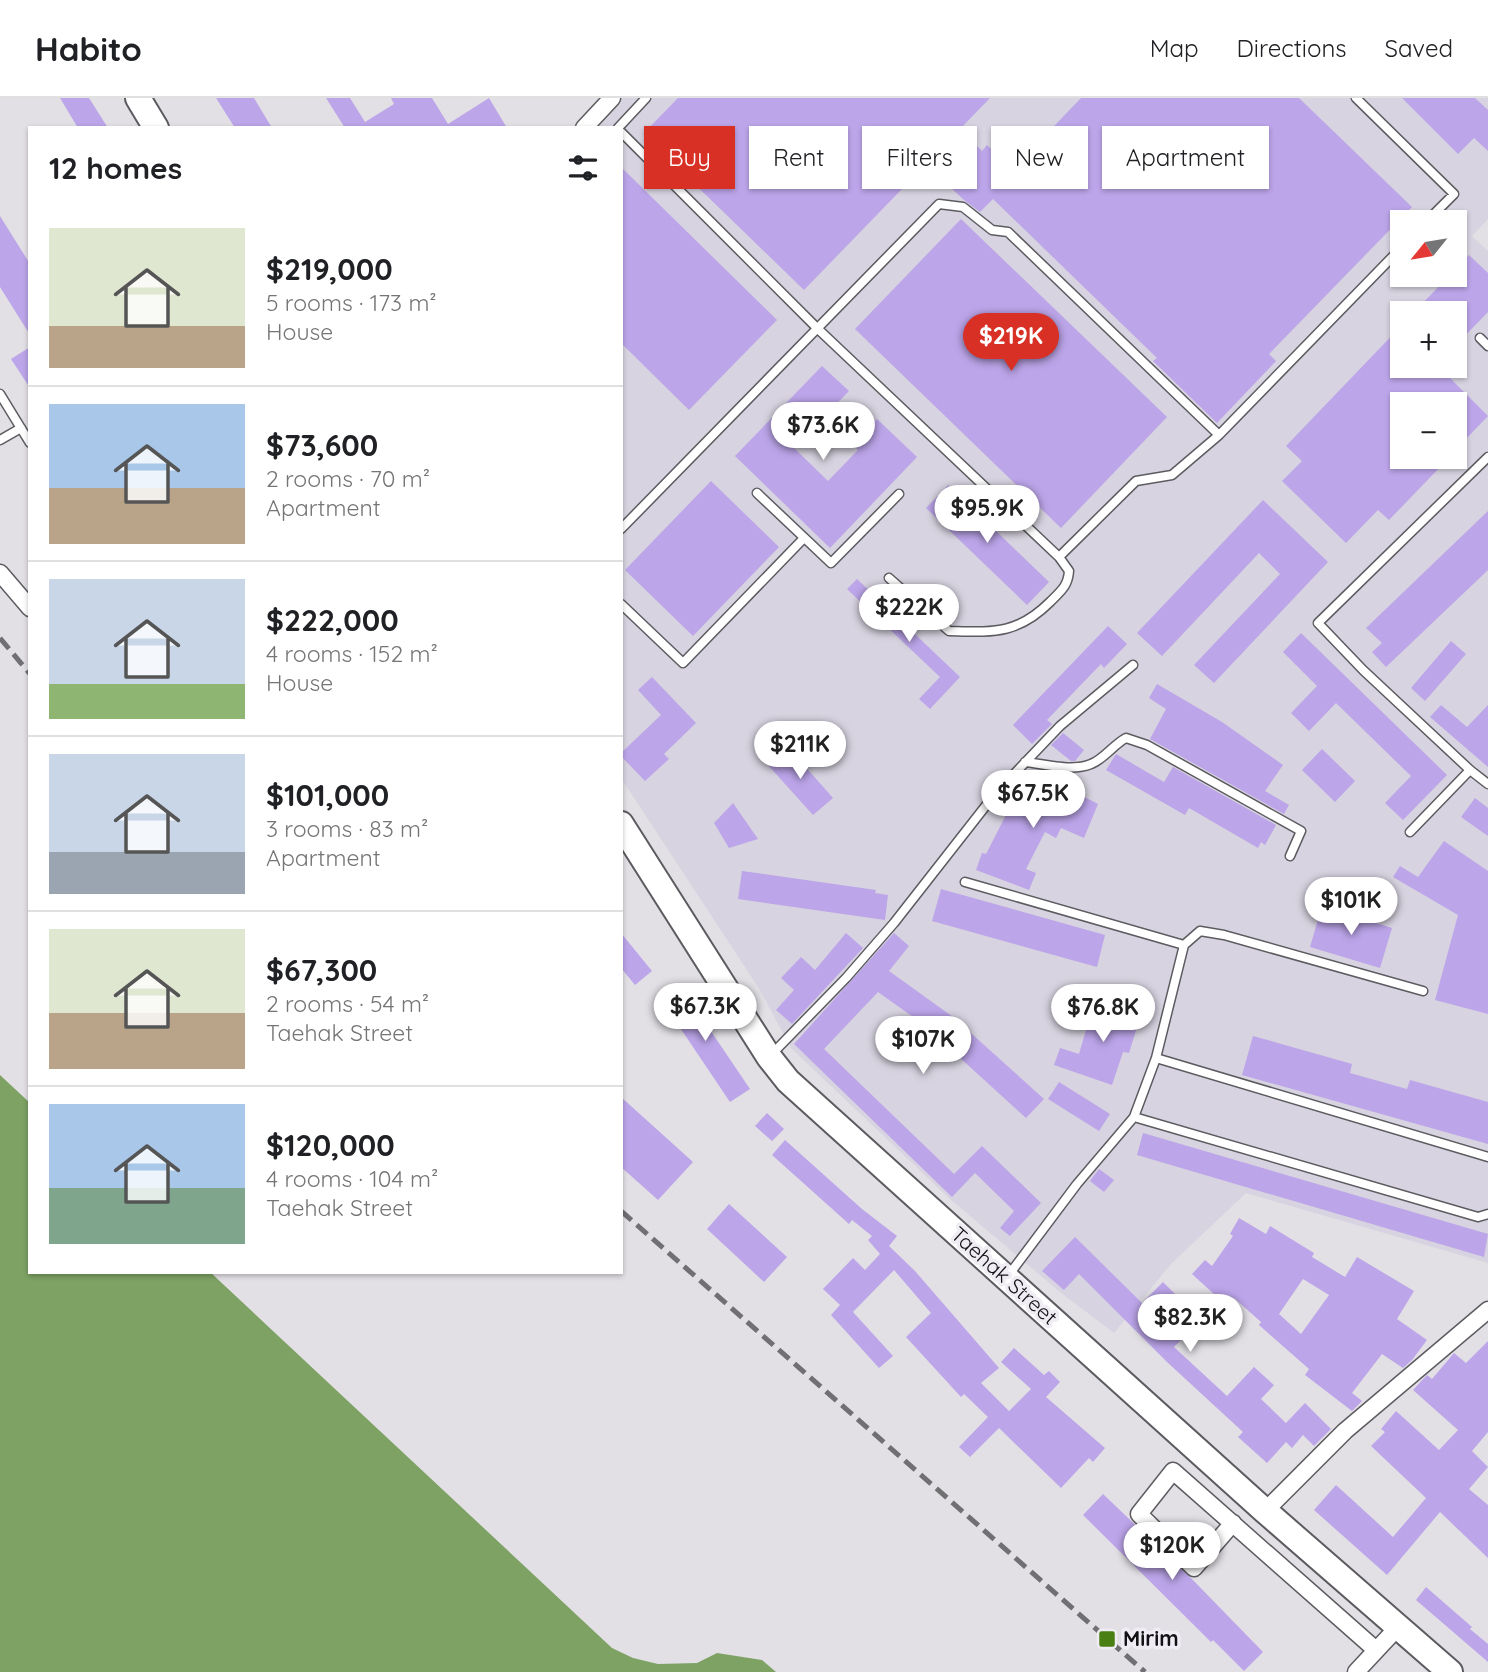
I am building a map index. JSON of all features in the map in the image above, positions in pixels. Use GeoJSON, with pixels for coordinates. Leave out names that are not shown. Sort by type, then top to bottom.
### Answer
{"type":"FeatureCollection","features":[{"type":"Feature","properties":{"kind":"main road"},"geometry":{"type":"LineString","coordinates":[[138,98],[155,126]]}},
{"type":"Feature","properties":{"kind":"main road","name":"Taehak Street"},"geometry":{"type":"LineString","coordinates":[[623,827],[769,1057],[788,1080],[1265,1511],[1450,1672]]}},
{"type":"Feature","properties":{"kind":"street"},"geometry":{"type":"LineString","coordinates":[[585,126],[612,98]]}},
{"type":"Feature","properties":{"kind":"street"},"geometry":{"type":"LineString","coordinates":[[0,573],[28,606]]}},
{"type":"Feature","properties":{"kind":"street"},"geometry":{"type":"LineString","coordinates":[[1265,1511],[1345,1431],[1488,1310]]}},
{"type":"Feature","properties":{"kind":"street"},"geometry":{"type":"LineString","coordinates":[[1233,1523],[1194,1568],[1139,1514],[1173,1471],[1233,1523],[1376,1650]]}},
{"type":"Feature","properties":{"kind":"street"},"geometry":{"type":"LineString","coordinates":[[1356,1672],[1398,1627]]}},
{"type":"Feature","properties":{"kind":"lane"},"geometry":{"type":"LineString","coordinates":[[620,126],[646,98]]}},
{"type":"Feature","properties":{"kind":"lane"},"geometry":{"type":"LineString","coordinates":[[1356,98],[1454,194],[1438,210]]}},
{"type":"Feature","properties":{"kind":"lane"},"geometry":{"type":"LineString","coordinates":[[623,134],[818,329],[1059,557],[1069,571],[1068,585],[1036,617],[1017,627],[994,632],[949,631],[889,578]]}},
{"type":"Feature","properties":{"kind":"lane"},"geometry":{"type":"LineString","coordinates":[[623,527],[939,204],[963,206],[992,230],[1008,232],[1219,435]]}},
{"type":"Feature","properties":{"kind":"lane"},"geometry":{"type":"LineString","coordinates":[[1059,557],[1136,481],[1172,475],[1219,435],[1390,259]]}},
{"type":"Feature","properties":{"kind":"lane"},"geometry":{"type":"LineString","coordinates":[[1480,338],[1488,346]]}},
{"type":"Feature","properties":{"kind":"lane"},"geometry":{"type":"LineString","coordinates":[[0,394],[28,440]]}},
{"type":"Feature","properties":{"kind":"lane"},"geometry":{"type":"LineString","coordinates":[[0,440],[21,428]]}},
{"type":"Feature","properties":{"kind":"lane"},"geometry":{"type":"LineString","coordinates":[[1488,457],[1318,623],[1363,670],[1469,770],[1488,784]]}},
{"type":"Feature","properties":{"kind":"lane"},"geometry":{"type":"LineString","coordinates":[[757,493],[831,563],[899,494]]}},
{"type":"Feature","properties":{"kind":"lane"},"geometry":{"type":"LineString","coordinates":[[623,606],[683,663],[804,538]]}},
{"type":"Feature","properties":{"kind":"lane"},"geometry":{"type":"LineString","coordinates":[[769,1057],[846,978],[894,923],[995,794],[1060,726],[1133,666]]}},
{"type":"Feature","properties":{"kind":"lane"},"geometry":{"type":"LineString","coordinates":[[1025,762],[1076,767],[1092,764],[1126,738],[1301,831],[1290,856]]}},
{"type":"Feature","properties":{"kind":"lane"},"geometry":{"type":"LineString","coordinates":[[1410,832],[1469,770]]}},
{"type":"Feature","properties":{"kind":"lane"},"geometry":{"type":"LineString","coordinates":[[965,882],[1184,945]]}},
{"type":"Feature","properties":{"kind":"lane"},"geometry":{"type":"LineString","coordinates":[[1007,1278],[1077,1184],[1134,1117],[1156,1058],[1184,945],[1200,931],[1224,935],[1423,991]]}},
{"type":"Feature","properties":{"kind":"lane"},"geometry":{"type":"LineString","coordinates":[[1156,1058],[1488,1157]]}},
{"type":"Feature","properties":{"kind":"lane"},"geometry":{"type":"LineString","coordinates":[[1134,1117],[1478,1217],[1488,1214]]}},
{"type":"Feature","properties":{"kind":"shaded area"},"geometry":{"type":"Polygon","coordinates":[[[621,98],[1488,98],[1488,219],[1472,236],[1488,251],[1488,1263],[1246,1193],[1171,1264],[1114,1333],[1060,1292],[950,1199],[791,1048],[760,990],[623,781],[623,126],[594,126],[621,98]]]}},
{"type":"Feature","properties":{"kind":"shaded area"},"geometry":{"type":"Polygon","coordinates":[[[0,1075],[28,1101],[28,1274],[212,1274],[612,1648],[633,1658],[658,1664],[697,1663],[717,1653],[762,1660],[776,1672],[0,1672],[0,1075]]]}},
{"type":"Feature","properties":{"kind":"building"},"geometry":{"type":"Polygon","coordinates":[[[60,98],[89,98],[107,126],[77,126],[60,98]]]}},
{"type":"Feature","properties":{"kind":"building"},"geometry":{"type":"Polygon","coordinates":[[[216,98],[254,98],[271,126],[234,126],[216,98]]]}},
{"type":"Feature","properties":{"kind":"building"},"geometry":{"type":"Polygon","coordinates":[[[326,98],[350,98],[365,122],[394,104],[391,98],[432,98],[448,124],[489,98],[506,126],[344,126],[326,98]]]}},
{"type":"Feature","properties":{"kind":"building"},"geometry":{"type":"Polygon","coordinates":[[[678,98],[990,98],[963,126],[862,126],[862,189],[902,189],[804,290],[700,189],[735,189],[735,126],[651,126],[678,98]]]}},
{"type":"Feature","properties":{"kind":"building"},"geometry":{"type":"Polygon","coordinates":[[[1081,98],[1299,98],[1412,207],[1409,210],[1390,210],[1390,230],[1269,354],[1276,361],[1217,423],[1153,361],[1157,358],[993,199],[980,212],[952,189],[977,189],[977,146],[982,151],[987,145],[991,149],[991,189],[1088,189],[1088,126],[1054,126],[1081,98]]]}},
{"type":"Feature","properties":{"kind":"building"},"geometry":{"type":"Polygon","coordinates":[[[1402,98],[1475,98],[1488,110],[1488,151],[1474,138],[1458,154],[1402,98]]]}},
{"type":"Feature","properties":{"kind":"building"},"geometry":{"type":"Polygon","coordinates":[[[623,169],[777,320],[689,410],[623,345],[623,169]]]}},
{"type":"Feature","properties":{"kind":"building"},"geometry":{"type":"Polygon","coordinates":[[[0,216],[28,261],[28,332],[0,287],[0,216]]]}},
{"type":"Feature","properties":{"kind":"building"},"geometry":{"type":"Polygon","coordinates":[[[961,219],[1167,417],[1061,528],[855,329],[961,219]]]}},
{"type":"Feature","properties":{"kind":"building"},"geometry":{"type":"Polygon","coordinates":[[[1469,255],[1488,273],[1488,312],[1467,334],[1467,301],[1425,301],[1438,287],[1467,287],[1469,255]]]}},
{"type":"Feature","properties":{"kind":"building"},"geometry":{"type":"Polygon","coordinates":[[[1390,338],[1390,378],[1450,378],[1464,392],[1390,392],[1390,469],[1438,469],[1389,520],[1378,510],[1346,543],[1282,481],[1302,461],[1286,446],[1390,338]]]}},
{"type":"Feature","properties":{"kind":"building"},"geometry":{"type":"Polygon","coordinates":[[[28,348],[28,385],[11,359],[28,348]]]}},
{"type":"Feature","properties":{"kind":"building"},"geometry":{"type":"Polygon","coordinates":[[[822,366],[849,391],[794,448],[828,481],[858,450],[852,444],[877,419],[917,457],[830,548],[735,456],[822,366]]]}},
{"type":"Feature","properties":{"kind":"building"},"geometry":{"type":"Polygon","coordinates":[[[1467,395],[1488,416],[1467,438],[1467,395]]]}},
{"type":"Feature","properties":{"kind":"building"},"geometry":{"type":"Polygon","coordinates":[[[711,481],[779,547],[693,636],[625,570],[711,481]]]}},
{"type":"Feature","properties":{"kind":"building"},"geometry":{"type":"Polygon","coordinates":[[[948,485],[1049,582],[1027,605],[926,508],[948,485]]]}},
{"type":"Feature","properties":{"kind":"building"},"geometry":{"type":"Polygon","coordinates":[[[1263,500],[1328,562],[1214,683],[1194,665],[1280,574],[1259,553],[1162,656],[1137,633],[1263,500]]]}},
{"type":"Feature","properties":{"kind":"building"},"geometry":{"type":"Polygon","coordinates":[[[1488,511],[1488,570],[1386,667],[1372,652],[1382,643],[1366,628],[1488,511]]]}},
{"type":"Feature","properties":{"kind":"building"},"geometry":{"type":"Polygon","coordinates":[[[857,579],[960,677],[930,709],[919,699],[940,677],[847,589],[857,579]]]}},
{"type":"Feature","properties":{"kind":"building"},"geometry":{"type":"Polygon","coordinates":[[[1108,626],[1127,644],[1104,668],[1101,664],[1047,720],[1052,724],[1032,744],[1013,725],[1108,626]]]}},
{"type":"Feature","properties":{"kind":"building"},"geometry":{"type":"Polygon","coordinates":[[[1301,633],[1447,775],[1403,820],[1385,803],[1411,776],[1336,703],[1309,731],[1291,713],[1317,686],[1283,652],[1301,633]]]}},
{"type":"Feature","properties":{"kind":"building"},"geometry":{"type":"Polygon","coordinates":[[[1451,641],[1466,654],[1425,701],[1411,688],[1451,641]]]}},
{"type":"Feature","properties":{"kind":"building"},"geometry":{"type":"Polygon","coordinates":[[[652,677],[696,723],[664,754],[669,759],[645,781],[623,758],[623,751],[661,715],[638,690],[652,677]]]}},
{"type":"Feature","properties":{"kind":"building"},"geometry":{"type":"Polygon","coordinates":[[[1157,684],[1222,722],[1283,765],[1265,791],[1289,805],[1284,814],[1150,739],[1166,709],[1149,698],[1157,684]]]}},
{"type":"Feature","properties":{"kind":"building"},"geometry":{"type":"Polygon","coordinates":[[[1441,705],[1467,727],[1488,705],[1488,767],[1430,717],[1441,705]]]}},
{"type":"Feature","properties":{"kind":"building"},"geometry":{"type":"Polygon","coordinates":[[[1063,733],[1084,750],[1075,761],[1071,761],[1051,745],[1063,733]]]}},
{"type":"Feature","properties":{"kind":"building"},"geometry":{"type":"Polygon","coordinates":[[[787,746],[833,798],[813,815],[767,764],[787,746]]]}},
{"type":"Feature","properties":{"kind":"building"},"geometry":{"type":"Polygon","coordinates":[[[1322,749],[1355,781],[1335,802],[1302,770],[1322,749]]]}},
{"type":"Feature","properties":{"kind":"building"},"geometry":{"type":"Polygon","coordinates":[[[1116,754],[1164,782],[1173,767],[1276,825],[1265,845],[1261,842],[1258,848],[1189,808],[1185,815],[1106,770],[1116,754]]]}},
{"type":"Feature","properties":{"kind":"building"},"geometry":{"type":"Polygon","coordinates":[[[1051,780],[1098,804],[1084,838],[1061,828],[1056,838],[1045,832],[1026,869],[1036,873],[1029,890],[976,870],[982,853],[986,854],[1007,813],[994,806],[1000,798],[1010,789],[1040,804],[1051,780]]]}},
{"type":"Feature","properties":{"kind":"building"},"geometry":{"type":"Polygon","coordinates":[[[1475,798],[1488,808],[1488,836],[1461,817],[1475,798]]]}},
{"type":"Feature","properties":{"kind":"building"},"geometry":{"type":"Polygon","coordinates":[[[733,803],[758,839],[729,848],[714,823],[733,803]]]}},
{"type":"Feature","properties":{"kind":"building"},"geometry":{"type":"Polygon","coordinates":[[[1444,841],[1488,871],[1488,1014],[1435,1000],[1458,915],[1393,877],[1400,866],[1418,877],[1444,841]]]}},
{"type":"Feature","properties":{"kind":"building"},"geometry":{"type":"Polygon","coordinates":[[[742,871],[876,890],[875,893],[888,895],[885,920],[738,899],[742,871]]]}},
{"type":"Feature","properties":{"kind":"building"},"geometry":{"type":"Polygon","coordinates":[[[941,889],[1105,935],[1097,967],[932,921],[941,889]]]}},
{"type":"Feature","properties":{"kind":"building"},"geometry":{"type":"Polygon","coordinates":[[[1322,906],[1392,928],[1380,968],[1310,947],[1322,906]]]}},
{"type":"Feature","properties":{"kind":"building"},"geometry":{"type":"Polygon","coordinates":[[[846,933],[863,948],[792,1024],[776,1010],[794,990],[781,978],[801,957],[815,970],[846,933]]]}},
{"type":"Feature","properties":{"kind":"building"},"geometry":{"type":"Polygon","coordinates":[[[894,933],[909,946],[889,971],[953,1017],[1044,1099],[1026,1118],[936,1036],[937,1034],[878,992],[824,1049],[954,1174],[982,1146],[1041,1203],[1010,1236],[1000,1228],[1014,1211],[975,1173],[952,1197],[794,1044],[894,933]]]}},
{"type":"Feature","properties":{"kind":"building"},"geometry":{"type":"Polygon","coordinates":[[[623,935],[652,971],[635,985],[623,970],[623,935]]]}},
{"type":"Feature","properties":{"kind":"building"},"geometry":{"type":"Polygon","coordinates":[[[679,984],[750,1089],[730,1102],[660,998],[679,984]]]}},
{"type":"Feature","properties":{"kind":"building"},"geometry":{"type":"Polygon","coordinates":[[[1113,1001],[1142,1011],[1129,1053],[1123,1052],[1112,1085],[1054,1065],[1060,1048],[1079,1054],[1091,1013],[1108,1018],[1113,1001]]]}},
{"type":"Feature","properties":{"kind":"building"},"geometry":{"type":"Polygon","coordinates":[[[1253,1036],[1352,1064],[1350,1073],[1407,1089],[1410,1080],[1488,1102],[1488,1144],[1242,1075],[1253,1036]]]}},
{"type":"Feature","properties":{"kind":"building"},"geometry":{"type":"Polygon","coordinates":[[[1059,1082],[1110,1114],[1099,1131],[1048,1099],[1059,1082]]]}},
{"type":"Feature","properties":{"kind":"building"},"geometry":{"type":"Polygon","coordinates":[[[623,1099],[693,1162],[658,1200],[623,1169],[623,1099]]]}},
{"type":"Feature","properties":{"kind":"building"},"geometry":{"type":"Polygon","coordinates":[[[767,1113],[784,1129],[772,1141],[755,1126],[767,1113]]]}},
{"type":"Feature","properties":{"kind":"building"},"geometry":{"type":"Polygon","coordinates":[[[1143,1133],[1488,1234],[1484,1257],[1137,1155],[1143,1133]]]}},
{"type":"Feature","properties":{"kind":"building"},"geometry":{"type":"Polygon","coordinates":[[[785,1140],[862,1209],[897,1236],[889,1246],[915,1271],[999,1368],[981,1383],[1009,1411],[1031,1389],[1001,1362],[1014,1348],[1044,1375],[1049,1371],[1060,1382],[1046,1397],[1105,1448],[1093,1462],[1089,1458],[1061,1488],[999,1428],[970,1457],[959,1447],[988,1417],[964,1394],[961,1397],[906,1337],[931,1313],[894,1270],[853,1312],[893,1356],[879,1368],[831,1315],[840,1305],[823,1289],[853,1258],[865,1270],[880,1254],[868,1240],[872,1236],[852,1220],[849,1224],[772,1155],[785,1140]]]}},
{"type":"Feature","properties":{"kind":"building"},"geometry":{"type":"Polygon","coordinates":[[[1099,1169],[1114,1180],[1104,1192],[1090,1181],[1099,1169]]]}},
{"type":"Feature","properties":{"kind":"building"},"geometry":{"type":"Polygon","coordinates":[[[729,1204],[787,1257],[764,1282],[707,1229],[729,1204]]]}},
{"type":"Feature","properties":{"kind":"building"},"geometry":{"type":"Polygon","coordinates":[[[1239,1218],[1266,1234],[1270,1226],[1314,1253],[1312,1257],[1345,1277],[1357,1257],[1414,1291],[1397,1319],[1427,1340],[1403,1368],[1382,1354],[1352,1393],[1362,1401],[1352,1411],[1305,1375],[1309,1369],[1259,1325],[1261,1322],[1234,1298],[1227,1306],[1192,1274],[1205,1260],[1212,1266],[1233,1236],[1230,1234],[1239,1218]],[[1303,1279],[1279,1314],[1301,1334],[1329,1295],[1303,1279]]]}},
{"type":"Feature","properties":{"kind":"building"},"geometry":{"type":"Polygon","coordinates":[[[1075,1237],[1142,1303],[1163,1282],[1201,1320],[1174,1347],[1227,1396],[1254,1367],[1274,1385],[1261,1399],[1286,1423],[1305,1403],[1331,1429],[1314,1446],[1303,1435],[1292,1448],[1286,1442],[1267,1463],[1238,1437],[1243,1432],[1167,1362],[1079,1274],[1064,1290],[1042,1271],[1075,1237]]]}},
{"type":"Feature","properties":{"kind":"building"},"geometry":{"type":"Polygon","coordinates":[[[1488,1341],[1488,1432],[1472,1451],[1488,1467],[1469,1489],[1488,1505],[1488,1558],[1440,1512],[1387,1575],[1314,1510],[1336,1485],[1393,1537],[1426,1498],[1371,1446],[1385,1432],[1381,1429],[1396,1411],[1439,1450],[1458,1430],[1413,1390],[1427,1375],[1432,1379],[1454,1353],[1466,1363],[1488,1341]]]}},
{"type":"Feature","properties":{"kind":"building"},"geometry":{"type":"Polygon","coordinates":[[[1103,1494],[1263,1652],[1244,1671],[1213,1640],[1211,1642],[1083,1515],[1103,1494]]]}},
{"type":"Feature","properties":{"kind":"building"},"geometry":{"type":"Polygon","coordinates":[[[1426,1587],[1488,1644],[1488,1662],[1416,1600],[1426,1587]]]}},
{"type":"Feature","properties":{"kind":"railway"},"geometry":{"type":"LineString","coordinates":[[0,638],[28,672]]}},
{"type":"Feature","properties":{"kind":"railway"},"geometry":{"type":"LineString","coordinates":[[623,1213],[1145,1672]]}},
{"type":"Feature","properties":{"kind":"place","name":"Mirim"},"geometry":{"type":"Point","coordinates":[1107,1639]}}]}
